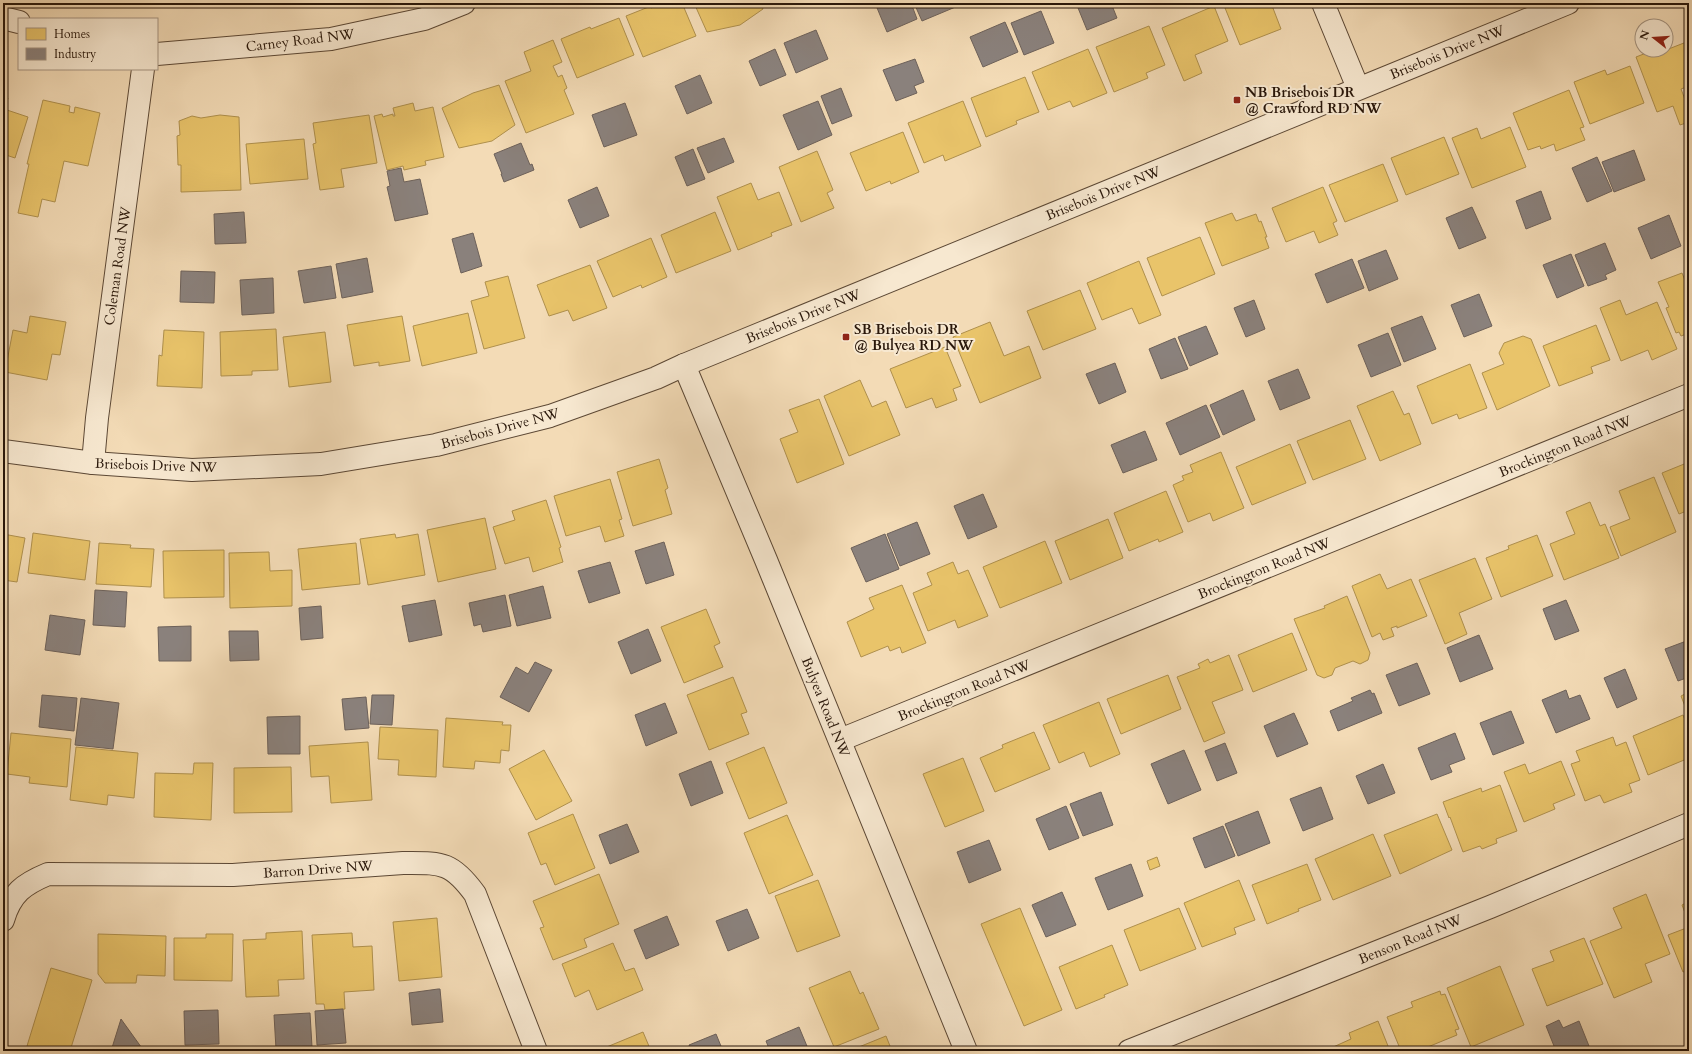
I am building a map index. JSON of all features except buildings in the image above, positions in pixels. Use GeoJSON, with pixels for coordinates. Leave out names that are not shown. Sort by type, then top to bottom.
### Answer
{"type":"FeatureCollection","features":[{"type":"Feature","properties":{"kind":"street","name":"Carney Road NW"},"geometry":{"type":"LineString","coordinates":[[158,54],[331,39],[424,19],[464,3]]}},
{"type":"Feature","properties":{"kind":"street"},"geometry":{"type":"LineString","coordinates":[[1323,3],[1358,88]]}},
{"type":"Feature","properties":{"kind":"street","name":"Brisebois Drive NW"},"geometry":{"type":"LineString","coordinates":[[3,451],[93,463],[192,470],[313,464],[428,447],[550,416],[656,378],[684,365],[1568,3]]}},
{"type":"Feature","properties":{"kind":"street"},"geometry":{"type":"LineString","coordinates":[[3,18],[18,22]]}},
{"type":"Feature","properties":{"kind":"street","name":"Coleman Road NW"},"geometry":{"type":"LineString","coordinates":[[93,463],[97,418],[143,70]]}},
{"type":"Feature","properties":{"kind":"street","name":"Bulyea Road NW"},"geometry":{"type":"LineString","coordinates":[[684,365],[840,740],[966,1051]]}},
{"type":"Feature","properties":{"kind":"street","name":"Brockington Road NW"},"geometry":{"type":"LineString","coordinates":[[840,740],[1689,395]]}},
{"type":"Feature","properties":{"kind":"street","name":"Benson Road NW"},"geometry":{"type":"LineString","coordinates":[[1130,1051],[1482,910],[1689,824]]}},
{"type":"Feature","properties":{"kind":"street","name":"Barron Drive NW"},"geometry":{"type":"LineString","coordinates":[[3,920],[14,897],[29,882],[48,874],[233,875],[403,863],[429,863],[446,866],[464,879],[475,894],[536,1051]]}},
{"type":"Feature","properties":{"kind":"place","name":"NB Brisebois DR @ Crawford RD NW"},"geometry":{"type":"Point","coordinates":[1237,100]}},
{"type":"Feature","properties":{"kind":"place","name":"SB Brisebois DR @ Bulyea RD NW"},"geometry":{"type":"Point","coordinates":[846,337]}}]}
